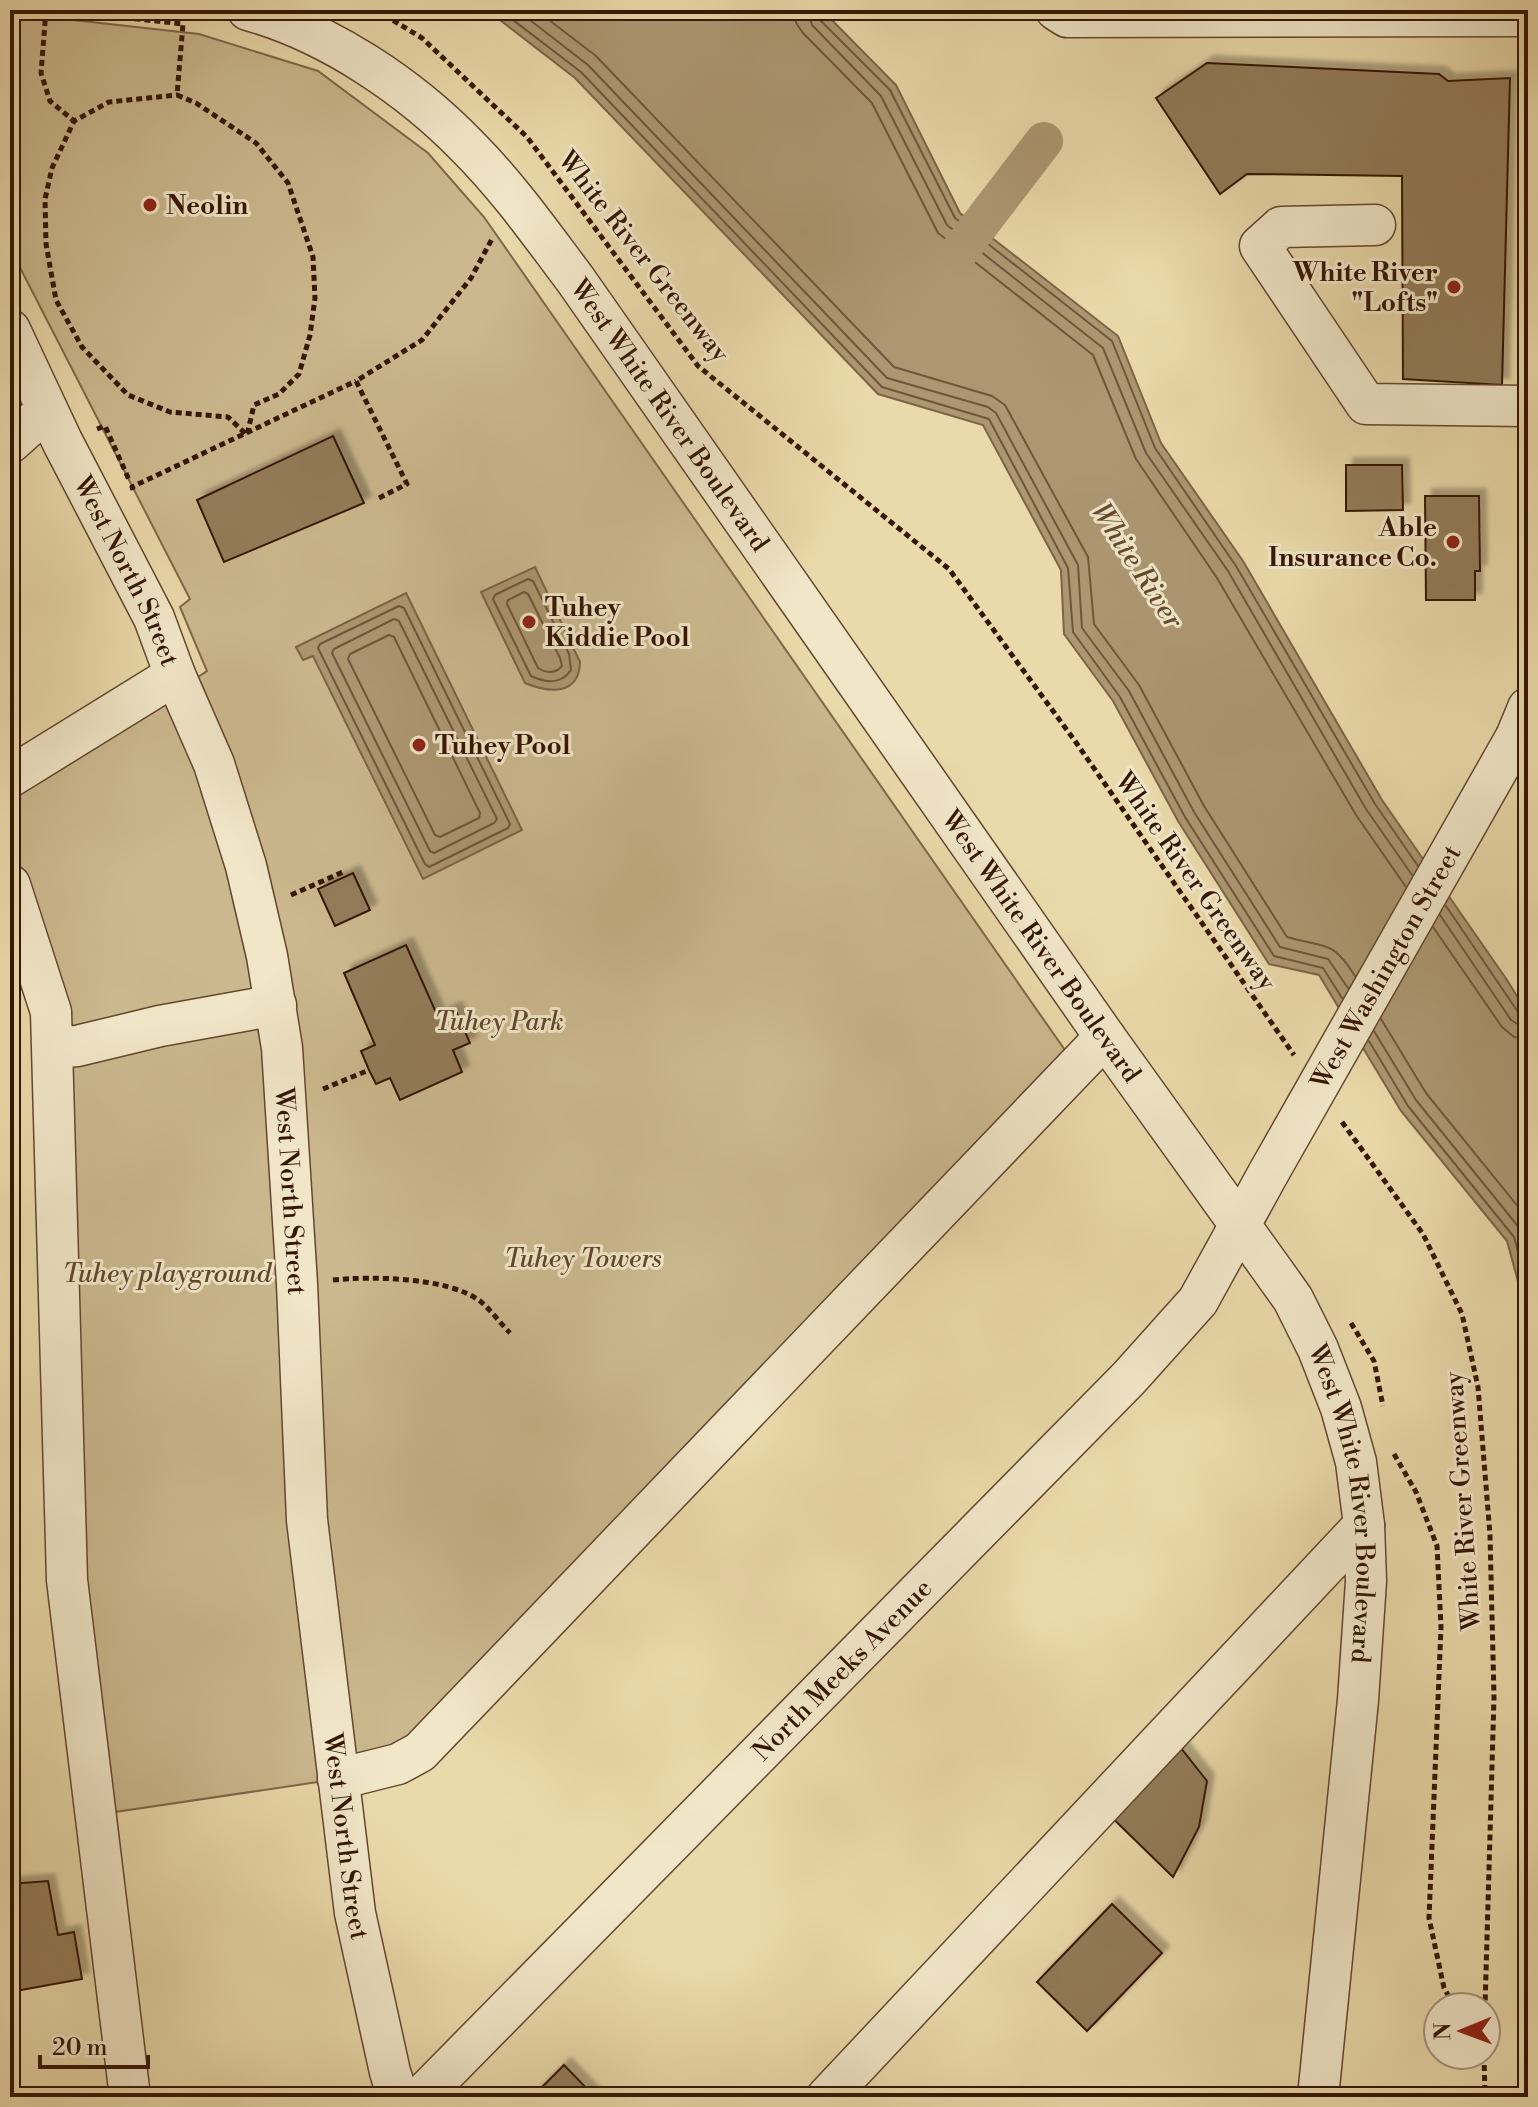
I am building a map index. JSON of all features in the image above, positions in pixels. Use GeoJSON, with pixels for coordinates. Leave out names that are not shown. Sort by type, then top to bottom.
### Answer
{"type":"FeatureCollection","features":[{"type":"Feature","properties":{"kind":"street","name":"West White River Boulevard"},"geometry":{"type":"LineString","coordinates":[[248,10],[311,34],[355,57],[437,117],[470,148],[509,193],[575,279],[1105,1037],[1293,1299],[1318,1349],[1341,1408],[1356,1462],[1364,1525],[1366,1581],[1358,1700],[1318,2097]]}},
{"type":"Feature","properties":{"kind":"street"},"geometry":{"type":"LineString","coordinates":[[1056,10],[1067,17],[1528,16]]}},
{"type":"Feature","properties":{"kind":"street"},"geometry":{"type":"LineString","coordinates":[[1375,225],[1281,227],[1260,246],[1366,404],[1528,406]]}},
{"type":"Feature","properties":{"kind":"street","name":"West North Street"},"geometry":{"type":"LineString","coordinates":[[10,330],[47,410],[154,618],[214,764],[246,866],[276,1005],[282,1048],[297,1284],[307,1520],[338,1779],[355,1913],[398,2097]]}},
{"type":"Feature","properties":{"kind":"street"},"geometry":{"type":"LineString","coordinates":[[10,443],[47,410]]}},
{"type":"Feature","properties":{"kind":"street"},"geometry":{"type":"LineString","coordinates":[[10,777],[175,675]]}},
{"type":"Feature","properties":{"kind":"street","name":"West Washington Street"},"geometry":{"type":"LineString","coordinates":[[1239,1226],[1524,721]]}},
{"type":"Feature","properties":{"kind":"street"},"geometry":{"type":"LineString","coordinates":[[10,885],[51,1012],[67,1580],[130,2097]]}},
{"type":"Feature","properties":{"kind":"street"},"geometry":{"type":"LineString","coordinates":[[53,1048],[77,1046],[160,1026],[276,1005]]}},
{"type":"Feature","properties":{"kind":"street"},"geometry":{"type":"LineString","coordinates":[[338,1779],[398,1764],[420,1752],[1105,1037]]}},
{"type":"Feature","properties":{"kind":"street","name":"North Meeks Avenue"},"geometry":{"type":"LineString","coordinates":[[421,2097],[1129,1378],[1198,1301],[1239,1226]]}},
{"type":"Feature","properties":{"kind":"street"},"geometry":{"type":"LineString","coordinates":[[827,2097],[1364,1525]]}},
{"type":"Feature","properties":{"kind":"path"},"geometry":{"type":"LineString","coordinates":[[46,10],[42,42],[43,82],[50,101],[74,121]]}},
{"type":"Feature","properties":{"kind":"path"},"geometry":{"type":"LineString","coordinates":[[55,10],[183,24],[177,95]]}},
{"type":"Feature","properties":{"kind":"path","name":"White River Greenway"},"geometry":{"type":"LineString","coordinates":[[376,10],[422,38],[527,137],[698,366],[949,569],[1075,741],[1295,1058]]}},
{"type":"Feature","properties":{"kind":"path"},"geometry":{"type":"LineString","coordinates":[[177,95],[196,103],[256,143],[288,183],[313,257],[315,298],[310,335],[299,374],[279,394],[254,405],[247,435],[228,417],[170,412],[128,395],[82,347],[56,300],[46,244],[45,199],[52,168],[74,121],[109,102],[177,95]]}},
{"type":"Feature","properties":{"kind":"path"},"geometry":{"type":"LineString","coordinates":[[138,501],[132,487],[356,381],[422,340],[471,278],[493,237]]}},
{"type":"Feature","properties":{"kind":"path"},"geometry":{"type":"LineString","coordinates":[[356,381],[407,484],[379,498]]}},
{"type":"Feature","properties":{"kind":"path"},"geometry":{"type":"LineString","coordinates":[[286,897],[343,872]]}},
{"type":"Feature","properties":{"kind":"path","name":"White River Greenway"},"geometry":{"type":"LineString","coordinates":[[1341,1120],[1423,1234],[1462,1314],[1478,1387],[1490,1535],[1494,1697],[1485,1991]]}},
{"type":"Feature","properties":{"kind":"path"},"geometry":{"type":"LineString","coordinates":[[297,1284],[352,1278],[431,1282],[478,1300],[510,1333]]}},
{"type":"Feature","properties":{"kind":"path"},"geometry":{"type":"LineString","coordinates":[[1349,1321],[1374,1361],[1386,1421]]}},
{"type":"Feature","properties":{"kind":"path","name":"White River Greenway"},"geometry":{"type":"LineString","coordinates":[[1392,1451],[1416,1492],[1437,1546],[1441,1627],[1429,1918],[1446,1991]]}},
{"type":"Feature","properties":{"kind":"path"},"geometry":{"type":"LineString","coordinates":[[1484,2071],[1485,2097]]}},
{"type":"Feature","properties":{"kind":"green space","name":"Tuhey Park"},"geometry":{"type":"Polygon","coordinates":[[[10,13],[199,34],[318,71],[428,153],[484,217],[1076,1066],[420,1752],[338,1779],[108,1813],[79,1584],[51,1012],[10,859],[10,798],[207,671],[180,607],[190,599],[10,248],[10,13]]]}},
{"type":"Feature","properties":{"kind":"water","name":"White River"},"geometry":{"type":"Polygon","coordinates":[[[487,10],[822,10],[896,85],[960,213],[1118,336],[1161,443],[1243,561],[1382,800],[1528,1014],[1528,1318],[1507,1241],[1401,1111],[1319,975],[1269,964],[1178,821],[1113,701],[1064,634],[1061,570],[983,425],[878,394],[575,78],[487,10]]]}},
{"type":"Feature","properties":{"kind":"water","name":"Tuhey Kiddie Pool"},"geometry":{"type":"Polygon","coordinates":[[[535,567],[580,662],[574,681],[561,689],[544,689],[525,683],[481,592],[535,567]]]}},
{"type":"Feature","properties":{"kind":"water","name":"Tuhey Pool"},"geometry":{"type":"Polygon","coordinates":[[[406,593],[522,830],[423,879],[313,656],[303,660],[296,647],[406,593]]]}},
{"type":"Feature","properties":{"kind":"building","name":"White River \"Lofts\""},"geometry":{"type":"Polygon","coordinates":[[[1207,63],[1439,74],[1448,81],[1510,78],[1502,385],[1403,379],[1402,176],[1247,174],[1220,194],[1156,98],[1207,63]]]}},
{"type":"Feature","properties":{"kind":"building"},"geometry":{"type":"Polygon","coordinates":[[[333,436],[364,503],[224,562],[197,500],[333,436]]]}},
{"type":"Feature","properties":{"kind":"building"},"geometry":{"type":"Polygon","coordinates":[[[1346,465],[1402,465],[1403,510],[1346,511],[1346,465]]]}},
{"type":"Feature","properties":{"kind":"building","name":"Able Insurance Co."},"geometry":{"type":"Polygon","coordinates":[[[1425,496],[1479,496],[1480,571],[1475,571],[1475,600],[1426,600],[1425,496]]]}},
{"type":"Feature","properties":{"kind":"building"},"geometry":{"type":"Polygon","coordinates":[[[353,873],[370,910],[335,926],[318,889],[353,873]]]}},
{"type":"Feature","properties":{"kind":"building"},"geometry":{"type":"Polygon","coordinates":[[[406,945],[438,1017],[455,1009],[470,1043],[453,1050],[462,1072],[400,1100],[390,1078],[376,1084],[369,1070],[361,1051],[375,1045],[344,973],[406,945]]]}},
{"type":"Feature","properties":{"kind":"building"},"geometry":{"type":"Polygon","coordinates":[[[1169,1733],[1207,1781],[1199,1827],[1173,1877],[1100,1806],[1169,1733]]]}},
{"type":"Feature","properties":{"kind":"building"},"geometry":{"type":"Polygon","coordinates":[[[48,1881],[58,1935],[74,1932],[82,1979],[10,1992],[10,1884],[48,1881]]]}},
{"type":"Feature","properties":{"kind":"building"},"geometry":{"type":"Polygon","coordinates":[[[1112,1904],[1162,1953],[1087,2031],[1037,1982],[1112,1904]]]}},
{"type":"Feature","properties":{"kind":"building"},"geometry":{"type":"Polygon","coordinates":[[[564,2065],[595,2097],[532,2097],[564,2065]]]}},
{"type":"Feature","properties":{"kind":"waterway"},"geometry":{"type":"LineString","coordinates":[[946,269],[1044,141]]}},
{"type":"Feature","properties":{"kind":"place","name":"Neolin"},"geometry":{"type":"Point","coordinates":[150,205]}},
{"type":"Feature","properties":{"kind":"place","name":"White River \"Lofts\""},"geometry":{"type":"Point","coordinates":[1454,287]}},
{"type":"Feature","properties":{"kind":"place","name":"Able Insurance Co."},"geometry":{"type":"Point","coordinates":[1453,542]}},
{"type":"Feature","properties":{"kind":"place","name":"Tuhey Kiddie Pool"},"geometry":{"type":"Point","coordinates":[529,622]}},
{"type":"Feature","properties":{"kind":"place","name":"Tuhey Pool"},"geometry":{"type":"Point","coordinates":[419,745]}},
{"type":"Feature","properties":{"kind":"park label","name":"Tuhey Towers"},"geometry":{"type":"Point","coordinates":[583,1258]}},
{"type":"Feature","properties":{"kind":"park label","name":"Tuhey playground"},"geometry":{"type":"Point","coordinates":[167,1273]}}]}
